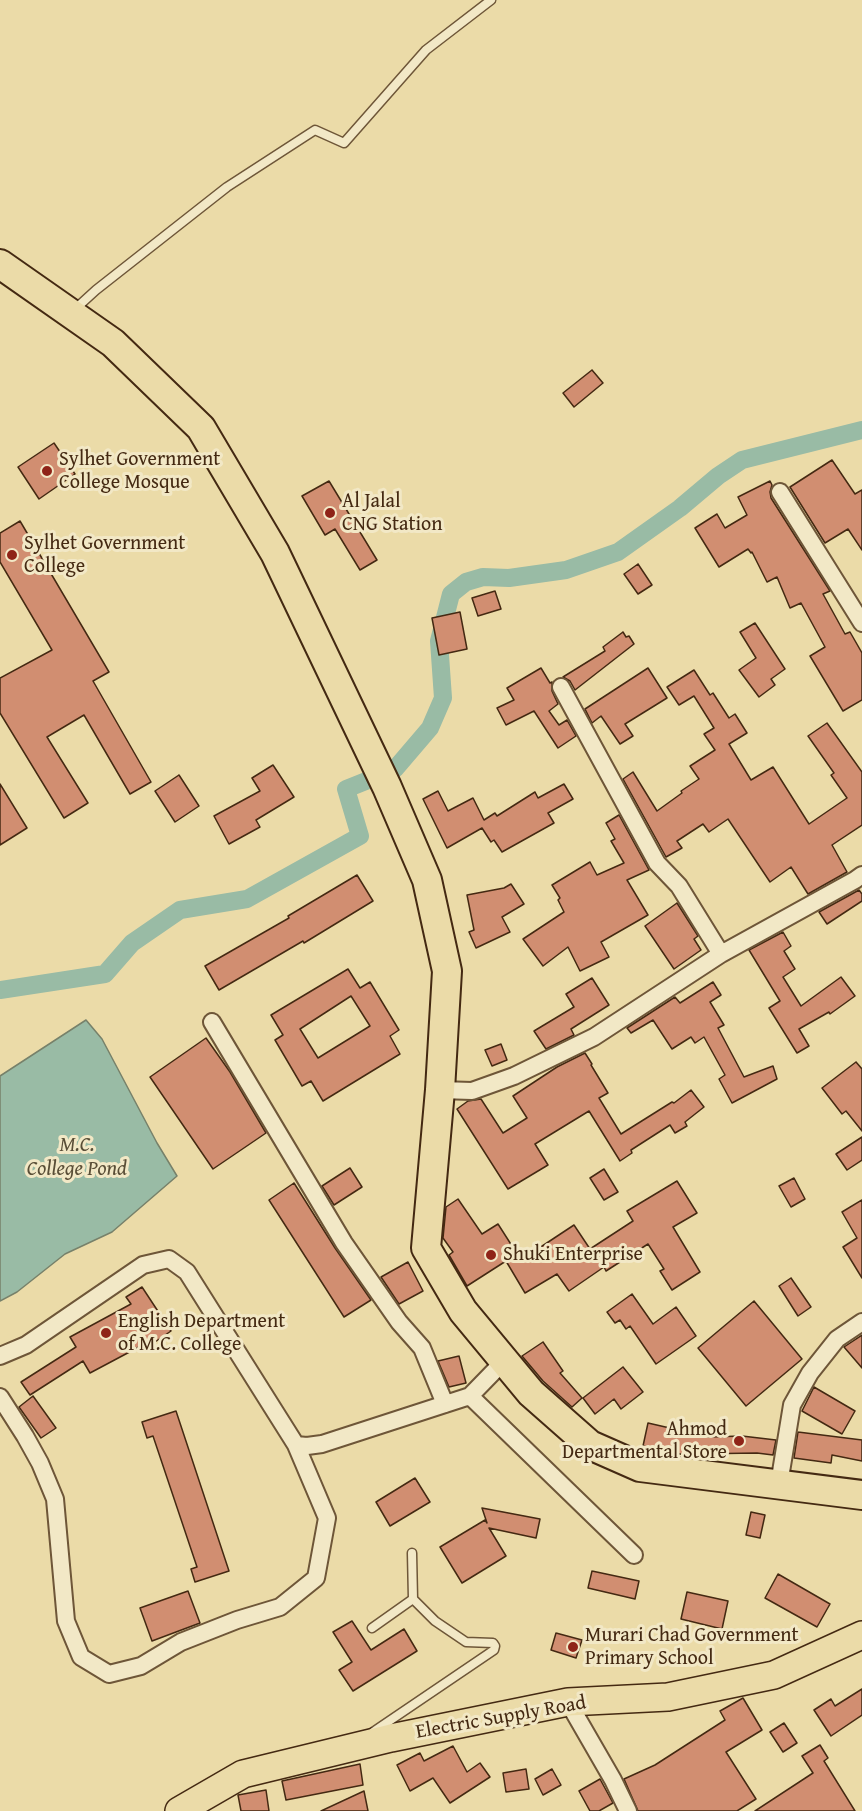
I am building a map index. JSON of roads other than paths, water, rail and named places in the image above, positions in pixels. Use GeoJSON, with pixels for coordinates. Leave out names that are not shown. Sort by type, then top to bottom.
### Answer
{"type":"FeatureCollection","features":[{"type":"Feature","properties":{"kind":"highway"},"geometry":{"type":"LineString","coordinates":[[0,264],[113,343],[201,428],[275,553],[387,787],[427,880],[447,971],[440,1090],[426,1248],[463,1311],[531,1393],[590,1445],[640,1467],[862,1495]]}},
{"type":"Feature","properties":{"kind":"main road","name":"Electric Supply Road"},"geometry":{"type":"LineString","coordinates":[[179,1811],[243,1774],[391,1738],[568,1702],[668,1697],[774,1675],[862,1635]]}},
{"type":"Feature","properties":{"kind":"street"},"geometry":{"type":"LineString","coordinates":[[780,492],[862,623]]}},
{"type":"Feature","properties":{"kind":"street"},"geometry":{"type":"LineString","coordinates":[[561,687],[657,863],[680,885],[721,954]]}},
{"type":"Feature","properties":{"kind":"street"},"geometry":{"type":"LineString","coordinates":[[440,1090],[472,1091],[514,1076],[594,1037],[721,954],[862,875]]}},
{"type":"Feature","properties":{"kind":"street"},"geometry":{"type":"LineString","coordinates":[[212,1022],[344,1243],[399,1322],[422,1348],[445,1404]]}},
{"type":"Feature","properties":{"kind":"street"},"geometry":{"type":"LineString","coordinates":[[0,1356],[26,1345],[143,1265],[169,1259],[187,1272],[296,1444],[327,1518],[316,1578],[280,1607],[181,1642],[141,1666],[109,1674],[81,1657],[66,1621],[55,1499],[40,1463],[0,1397]]}},
{"type":"Feature","properties":{"kind":"street"},"geometry":{"type":"LineString","coordinates":[[779,1484],[792,1405],[810,1373],[837,1340],[862,1322]]}},
{"type":"Feature","properties":{"kind":"street"},"geometry":{"type":"LineString","coordinates":[[296,1444],[307,1446],[322,1444],[470,1396],[505,1360]]}},
{"type":"Feature","properties":{"kind":"street"},"geometry":{"type":"LineString","coordinates":[[470,1396],[634,1555]]}},
{"type":"Feature","properties":{"kind":"street"},"geometry":{"type":"LineString","coordinates":[[568,1702],[613,1780],[628,1811]]}},
{"type":"Feature","properties":{"kind":"lane"},"geometry":{"type":"LineString","coordinates":[[70,313],[227,187],[315,130],[344,143],[426,50],[491,0]]}},
{"type":"Feature","properties":{"kind":"lane"},"geometry":{"type":"LineString","coordinates":[[351,1748],[494,1650],[493,1643],[466,1642],[435,1622],[413,1599],[412,1553]]}},
{"type":"Feature","properties":{"kind":"lane"},"geometry":{"type":"LineString","coordinates":[[372,1628],[413,1599]]}},
{"type":"Feature","properties":{"kind":"water","name":"M.C. College Pond"},"geometry":{"type":"Polygon","coordinates":[[[86,1020],[102,1039],[177,1176],[112,1232],[65,1254],[17,1292],[0,1301],[0,1076],[86,1020]]]}},
{"type":"Feature","properties":{"kind":"waterway"},"geometry":{"type":"LineString","coordinates":[[395,769],[430,728],[443,698],[439,641],[451,594],[466,582],[483,577],[509,578],[566,570],[618,552],[742,460],[862,430]]}},
{"type":"Feature","properties":{"kind":"waterway"},"geometry":{"type":"LineString","coordinates":[[0,990],[105,974],[132,943],[180,910],[247,899],[360,836],[346,789],[371,779]]}},
{"type":"Feature","properties":{"kind":"place","name":"Sylhet Government College Mosque"},"geometry":{"type":"Point","coordinates":[47,471]}},
{"type":"Feature","properties":{"kind":"place","name":"Al Jalal CNG Station"},"geometry":{"type":"Point","coordinates":[330,513]}},
{"type":"Feature","properties":{"kind":"place","name":"Sylhet Government College"},"geometry":{"type":"Point","coordinates":[12,555]}},
{"type":"Feature","properties":{"kind":"place","name":"Shuki Enterprise"},"geometry":{"type":"Point","coordinates":[491,1255]}},
{"type":"Feature","properties":{"kind":"place","name":"English Department of M.C. College"},"geometry":{"type":"Point","coordinates":[106,1333]}},
{"type":"Feature","properties":{"kind":"place","name":"Ahmod Departmental Store"},"geometry":{"type":"Point","coordinates":[739,1441]}},
{"type":"Feature","properties":{"kind":"place","name":"Murari Chad Government Primary School"},"geometry":{"type":"Point","coordinates":[573,1647]}}]}
